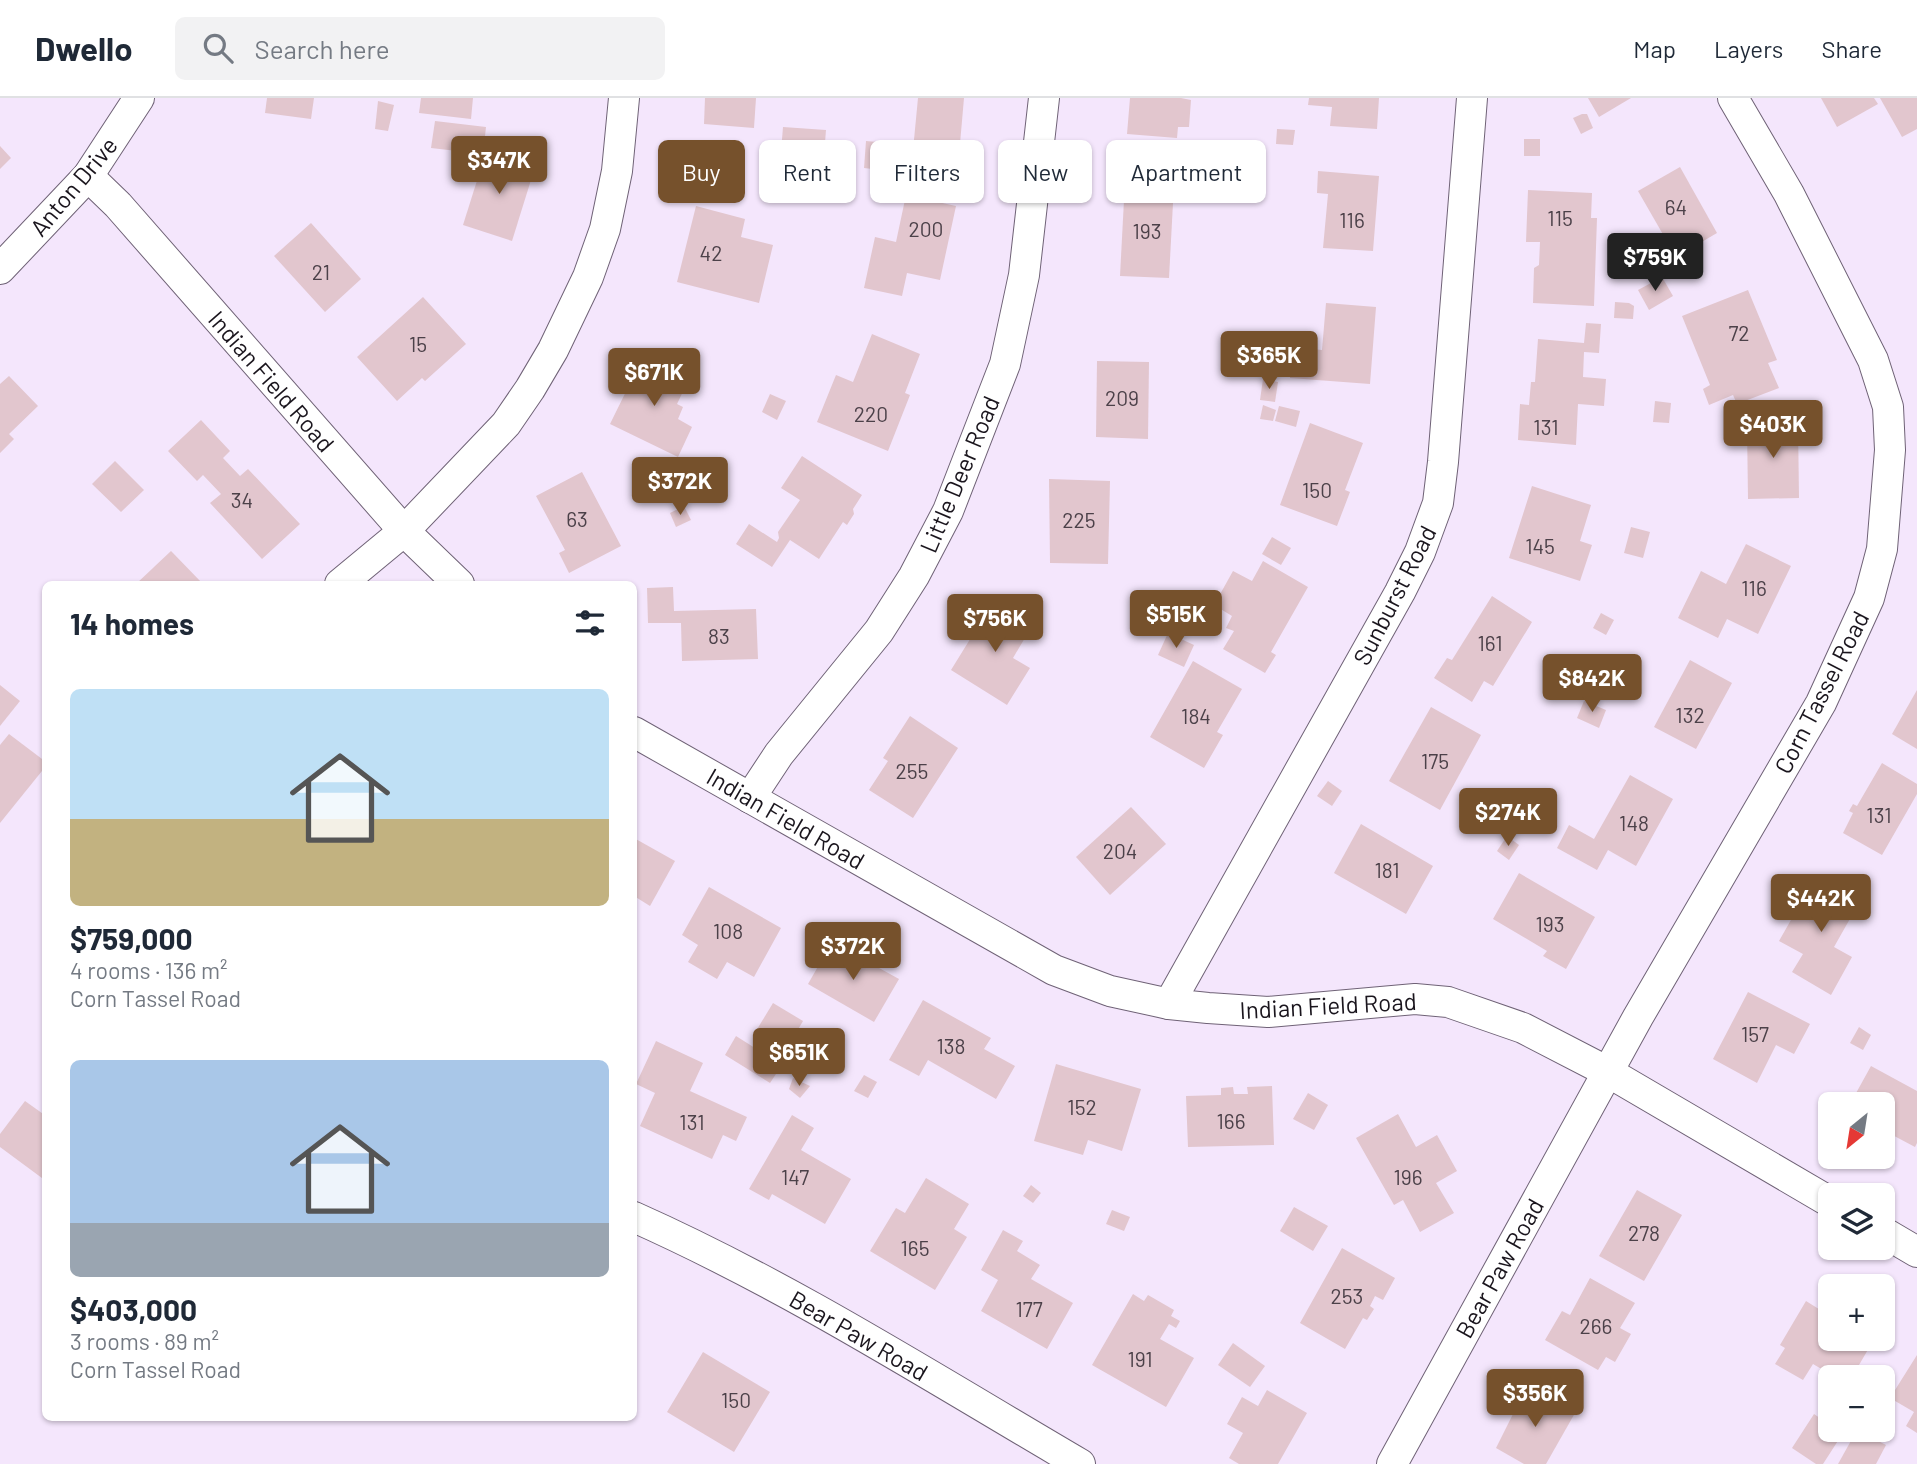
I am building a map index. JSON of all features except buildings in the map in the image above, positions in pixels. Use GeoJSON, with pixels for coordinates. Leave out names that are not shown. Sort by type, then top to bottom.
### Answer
{"type":"FeatureCollection","features":[{"type":"Feature","properties":{"kind":"street","name":"Anton Drive"},"geometry":{"type":"LineString","coordinates":[[0,269],[88,176],[139,98]]}},
{"type":"Feature","properties":{"kind":"street"},"geometry":{"type":"LineString","coordinates":[[344,581],[404,531],[506,424],[553,350],[588,277],[605,229],[617,171],[624,98]]}},
{"type":"Feature","properties":{"kind":"street","name":"Little Deer Road"},"geometry":{"type":"LineString","coordinates":[[750,798],[779,754],[879,631],[914,576],[948,511],[1006,364],[1024,275],[1044,98]]}},
{"type":"Feature","properties":{"kind":"street","name":"Sunburst Road"},"geometry":{"type":"LineString","coordinates":[[1169,1004],[1400,592],[1420,552],[1438,503],[1472,98]]}},
{"type":"Feature","properties":{"kind":"street","name":"Corn Tassel Road"},"geometry":{"type":"LineString","coordinates":[[1608,1072],[1821,703],[1869,598],[1882,549],[1890,450],[1888,407],[1873,360],[1789,194],[1733,98]]}},
{"type":"Feature","properties":{"kind":"street","name":"Indian Field Road"},"geometry":{"type":"LineString","coordinates":[[88,176],[118,205],[404,531],[456,581]]}},
{"type":"Feature","properties":{"kind":"street","name":"Indian Field Road"},"geometry":{"type":"LineString","coordinates":[[637,734],[1054,971],[1110,991],[1169,1004],[1268,1012],[1415,999],[1448,1002],[1523,1028],[1608,1072],[1818,1195]]}},
{"type":"Feature","properties":{"kind":"street","name":"Bear Paw Road"},"geometry":{"type":"LineString","coordinates":[[1392,1464],[1608,1072]]}},
{"type":"Feature","properties":{"kind":"street","name":"Bear Paw Road"},"geometry":{"type":"LineString","coordinates":[[637,1218],[711,1253],[806,1304],[1080,1464]]}},
{"type":"Feature","properties":{"kind":"street"},"geometry":{"type":"LineString","coordinates":[[1895,1239],[1917,1252]]}}]}
